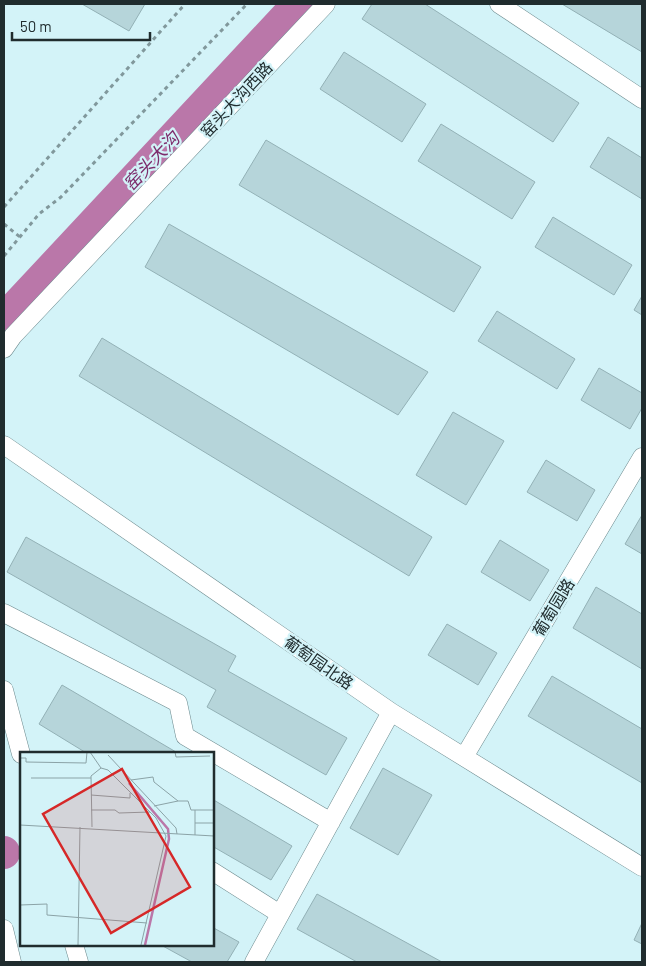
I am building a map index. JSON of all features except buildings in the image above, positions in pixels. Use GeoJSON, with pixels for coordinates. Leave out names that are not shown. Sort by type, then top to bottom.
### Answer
{"type":"FeatureCollection","features":[{"type":"Feature","properties":{"kind":"street","name":"窑头大沟西路"},"geometry":{"type":"LineString","coordinates":[[4,349],[20,329],[326,4]]}},
{"type":"Feature","properties":{"kind":"street"},"geometry":{"type":"LineString","coordinates":[[499,4],[642,99]]}},
{"type":"Feature","properties":{"kind":"street","name":"葡萄园北路"},"geometry":{"type":"LineString","coordinates":[[4,445],[391,712],[642,867]]}},
{"type":"Feature","properties":{"kind":"street","name":"葡萄园路"},"geometry":{"type":"LineString","coordinates":[[464,757],[642,457]]}},
{"type":"Feature","properties":{"kind":"street"},"geometry":{"type":"LineString","coordinates":[[4,613],[178,703],[185,736],[212,752]]}},
{"type":"Feature","properties":{"kind":"street"},"geometry":{"type":"LineString","coordinates":[[4,690],[20,752]]}},
{"type":"Feature","properties":{"kind":"street"},"geometry":{"type":"LineString","coordinates":[[254,962],[391,712]]}},
{"type":"Feature","properties":{"kind":"street"},"geometry":{"type":"LineString","coordinates":[[214,753],[331,822]]}},
{"type":"Feature","properties":{"kind":"street"},"geometry":{"type":"LineString","coordinates":[[214,872],[280,914]]}},
{"type":"Feature","properties":{"kind":"street"},"geometry":{"type":"LineString","coordinates":[[4,929],[12,962]]}},
{"type":"Feature","properties":{"kind":"street"},"geometry":{"type":"LineString","coordinates":[[74,946],[79,962]]}},
{"type":"Feature","properties":{"kind":"path"},"geometry":{"type":"LineString","coordinates":[[4,207],[185,4]]}},
{"type":"Feature","properties":{"kind":"path"},"geometry":{"type":"LineString","coordinates":[[4,256],[39,214],[62,197],[247,4]]}},
{"type":"Feature","properties":{"kind":"path"},"geometry":{"type":"LineString","coordinates":[[4,224],[20,237]]}},
{"type":"Feature","properties":{"kind":"waterway","name":"窑头大沟"},"geometry":{"type":"LineString","coordinates":[[4,319],[298,4]]}}]}
